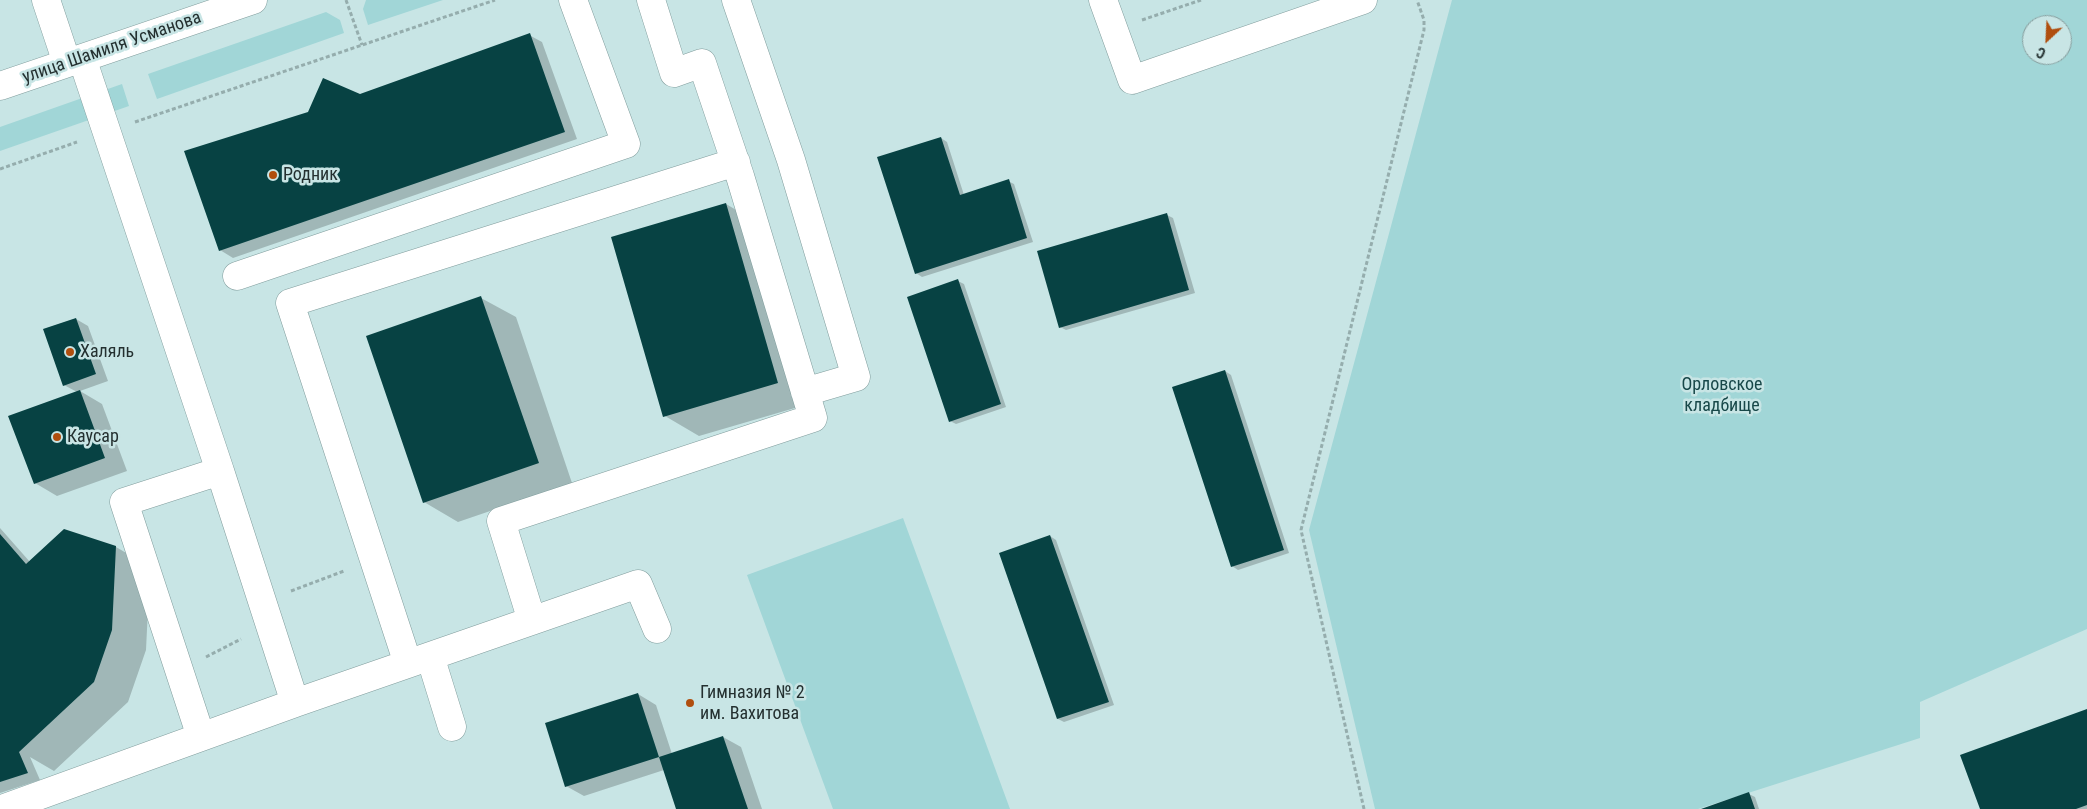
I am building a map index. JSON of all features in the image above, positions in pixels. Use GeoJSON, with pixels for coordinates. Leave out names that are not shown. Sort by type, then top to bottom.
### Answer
{"type":"FeatureCollection","features":[{"type":"Feature","properties":{"kind":"street"},"geometry":{"type":"LineString","coordinates":[[46,0],[106,132],[220,471],[295,703]]}},
{"type":"Feature","properties":{"kind":"street","name":"улица Шамиля Усманова"},"geometry":{"type":"LineString","coordinates":[[0,86],[253,0]]}},
{"type":"Feature","properties":{"kind":"street"},"geometry":{"type":"LineString","coordinates":[[237,276],[626,144],[573,0]]}},
{"type":"Feature","properties":{"kind":"street"},"geometry":{"type":"LineString","coordinates":[[532,621],[501,521],[813,418],[736,162],[702,63],[674,73],[652,0]]}},
{"type":"Feature","properties":{"kind":"street"},"geometry":{"type":"LineString","coordinates":[[736,0],[791,160],[856,377],[805,392]]}},
{"type":"Feature","properties":{"kind":"street"},"geometry":{"type":"LineString","coordinates":[[1103,0],[1132,80],[1363,0]]}},
{"type":"Feature","properties":{"kind":"street"},"geometry":{"type":"LineString","coordinates":[[452,727],[419,660],[374,560],[290,303],[736,162]]}},
{"type":"Feature","properties":{"kind":"street"},"geometry":{"type":"LineString","coordinates":[[201,737],[124,502],[220,471]]}},
{"type":"Feature","properties":{"kind":"street"},"geometry":{"type":"LineString","coordinates":[[2,809],[295,703],[638,584],[657,629]]}},
{"type":"Feature","properties":{"kind":"path"},"geometry":{"type":"LineString","coordinates":[[346,0],[362,45]]}},
{"type":"Feature","properties":{"kind":"path"},"geometry":{"type":"LineString","coordinates":[[0,169],[495,0]]}},
{"type":"Feature","properties":{"kind":"path"},"geometry":{"type":"LineString","coordinates":[[1114,29],[1201,0]]}},
{"type":"Feature","properties":{"kind":"path"},"geometry":{"type":"LineString","coordinates":[[1364,809],[1301,530],[1424,30],[1424,20],[1417,0]]}},
{"type":"Feature","properties":{"kind":"path"},"geometry":{"type":"LineString","coordinates":[[179,672],[266,612],[374,560]]}},
{"type":"Feature","properties":{"kind":"green space"},"geometry":{"type":"Polygon","coordinates":[[[366,0],[443,0],[368,25],[363,9],[366,0]]]}},
{"type":"Feature","properties":{"kind":"green space","name":"Орловское кладбище"},"geometry":{"type":"Polygon","coordinates":[[[1452,0],[2087,0],[2087,629],[1920,702],[1920,738],[1698,809],[1375,809],[1309,530],[1452,0]]]}},
{"type":"Feature","properties":{"kind":"green space"},"geometry":{"type":"Polygon","coordinates":[[[326,12],[340,20],[344,33],[157,99],[148,74],[326,12]]]}},
{"type":"Feature","properties":{"kind":"green space"},"geometry":{"type":"Polygon","coordinates":[[[122,84],[129,106],[0,151],[0,127],[122,84]]]}},
{"type":"Feature","properties":{"kind":"green space"},"geometry":{"type":"Polygon","coordinates":[[[903,518],[1010,809],[833,809],[747,575],[903,518]]]}},
{"type":"Feature","properties":{"kind":"building"},"geometry":{"type":"Polygon","coordinates":[[[530,33],[565,132],[219,251],[184,151],[308,112],[323,78],[360,94],[530,33]]]}},
{"type":"Feature","properties":{"kind":"building"},"geometry":{"type":"Polygon","coordinates":[[[941,137],[960,195],[1009,179],[1027,238],[915,274],[877,157],[941,137]]]}},
{"type":"Feature","properties":{"kind":"building"},"geometry":{"type":"Polygon","coordinates":[[[726,203],[778,383],[663,417],[611,237],[726,203]]]}},
{"type":"Feature","properties":{"kind":"building"},"geometry":{"type":"Polygon","coordinates":[[[1167,213],[1189,290],[1059,328],[1037,251],[1167,213]]]}},
{"type":"Feature","properties":{"kind":"building"},"geometry":{"type":"Polygon","coordinates":[[[958,279],[1001,404],[949,422],[907,297],[958,279]]]}},
{"type":"Feature","properties":{"kind":"building"},"geometry":{"type":"Polygon","coordinates":[[[481,296],[539,463],[423,503],[366,336],[481,296]]]}},
{"type":"Feature","properties":{"kind":"building"},"geometry":{"type":"Polygon","coordinates":[[[76,318],[96,374],[63,386],[43,329],[76,318]]]}},
{"type":"Feature","properties":{"kind":"building"},"geometry":{"type":"Polygon","coordinates":[[[1225,370],[1284,550],[1231,567],[1172,387],[1225,370]]]}},
{"type":"Feature","properties":{"kind":"building","name":"Каусар"},"geometry":{"type":"Polygon","coordinates":[[[80,390],[105,458],[34,484],[8,416],[80,390]]]}},
{"type":"Feature","properties":{"kind":"building"},"geometry":{"type":"Polygon","coordinates":[[[64,529],[116,546],[112,630],[94,682],[19,752],[28,773],[0,782],[0,534],[26,564],[64,529]]]}},
{"type":"Feature","properties":{"kind":"building"},"geometry":{"type":"Polygon","coordinates":[[[1050,535],[1109,702],[1057,719],[999,553],[1050,535]]]}},
{"type":"Feature","properties":{"kind":"building"},"geometry":{"type":"Polygon","coordinates":[[[638,693],[659,757],[565,787],[545,723],[638,693]]]}},
{"type":"Feature","properties":{"kind":"building"},"geometry":{"type":"Polygon","coordinates":[[[2087,709],[2087,805],[2076,809],[1980,809],[1960,755],[2087,709]]]}},
{"type":"Feature","properties":{"kind":"building"},"geometry":{"type":"Polygon","coordinates":[[[723,736],[748,809],[676,809],[659,757],[723,736]]]}},
{"type":"Feature","properties":{"kind":"building"},"geometry":{"type":"Polygon","coordinates":[[[1749,792],[1755,809],[1701,809],[1749,792]]]}},
{"type":"Feature","properties":{"kind":"place","name":"Родник"},"geometry":{"type":"Point","coordinates":[273,175]}},
{"type":"Feature","properties":{"kind":"place","name":"Халяль"},"geometry":{"type":"Point","coordinates":[70,352]}},
{"type":"Feature","properties":{"kind":"place","name":"Каусар"},"geometry":{"type":"Point","coordinates":[57,437]}},
{"type":"Feature","properties":{"kind":"place","name":"Гимназия № 2 им. Вахитова"},"geometry":{"type":"Point","coordinates":[690,703]}}]}
